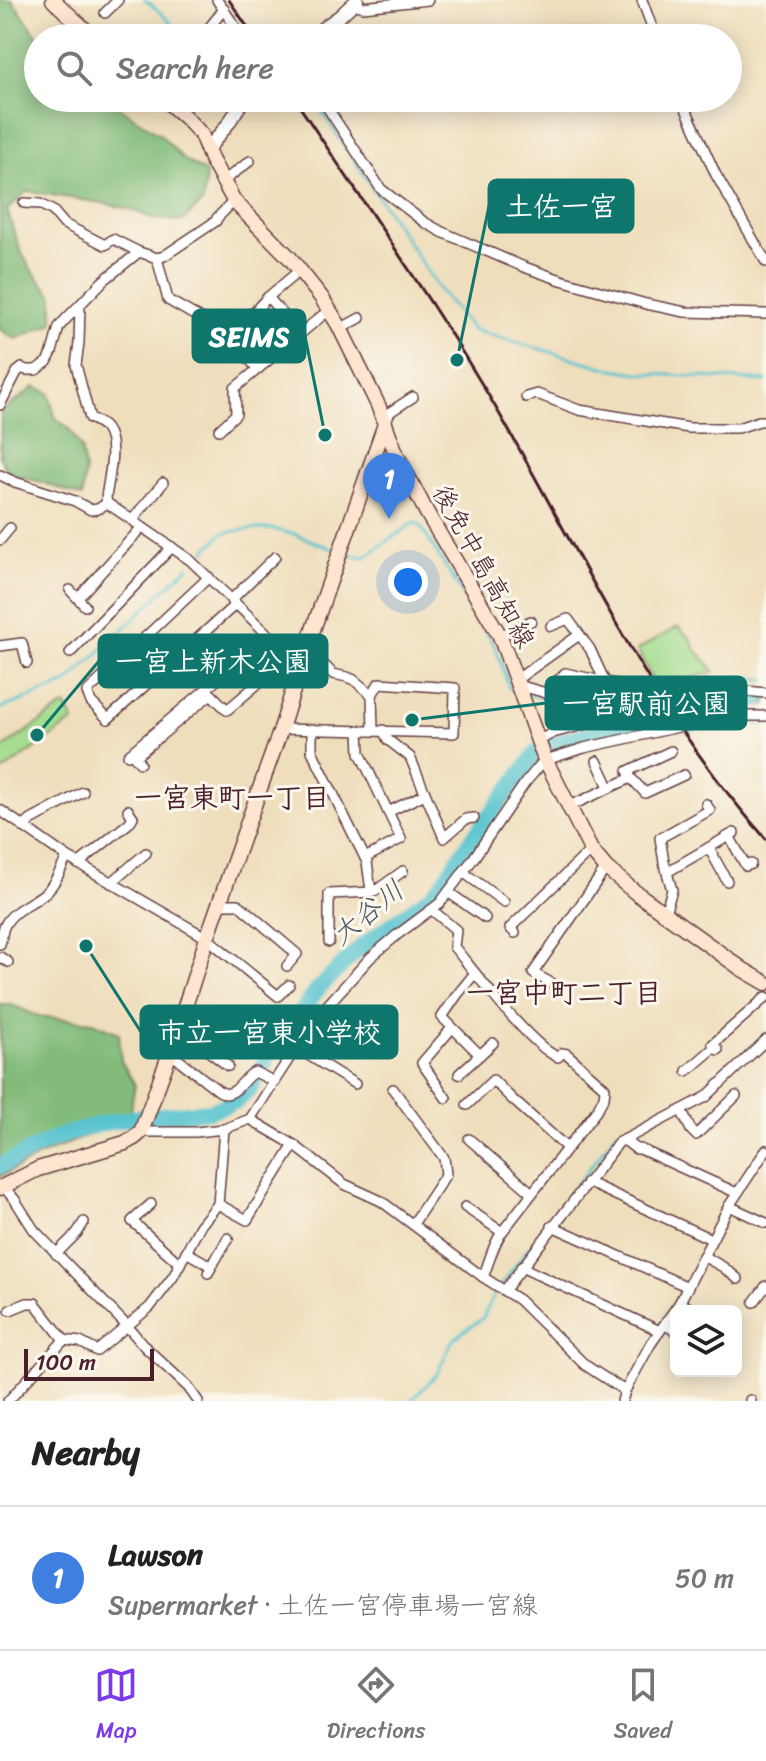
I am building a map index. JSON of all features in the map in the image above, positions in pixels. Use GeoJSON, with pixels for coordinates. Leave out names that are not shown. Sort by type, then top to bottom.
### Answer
{"type":"FeatureCollection","features":[{"type":"Feature","properties":{"kind":"main road"},"geometry":{"type":"LineString","coordinates":[[53,0],[79,24]]}},
{"type":"Feature","properties":{"kind":"main road","name":"後免中島高知線"},"geometry":{"type":"LineString","coordinates":[[179,112],[201,134],[234,201],[300,270],[340,329],[378,405],[397,456],[500,636],[545,759],[591,850],[606,868],[635,892],[766,983]]}},
{"type":"Feature","properties":{"kind":"main road"},"geometry":{"type":"LineString","coordinates":[[2,1187],[38,1169],[125,1143],[141,1131],[281,729],[301,655],[385,424]]}},
{"type":"Feature","properties":{"kind":"street"},"geometry":{"type":"LineString","coordinates":[[105,13],[118,0]]}},
{"type":"Feature","properties":{"kind":"street"},"geometry":{"type":"LineString","coordinates":[[217,0],[234,24]]}},
{"type":"Feature","properties":{"kind":"street"},"geometry":{"type":"LineString","coordinates":[[327,24],[355,2],[363,7],[428,0]]}},
{"type":"Feature","properties":{"kind":"street"},"geometry":{"type":"LineString","coordinates":[[642,0],[651,24]]}},
{"type":"Feature","properties":{"kind":"street"},"geometry":{"type":"LineString","coordinates":[[212,24],[224,9]]}},
{"type":"Feature","properties":{"kind":"street"},"geometry":{"type":"LineString","coordinates":[[208,149],[236,112]]}},
{"type":"Feature","properties":{"kind":"street"},"geometry":{"type":"LineString","coordinates":[[330,112],[381,189],[442,232],[524,267],[646,304],[685,312],[766,314]]}},
{"type":"Feature","properties":{"kind":"street"},"geometry":{"type":"LineString","coordinates":[[687,112],[716,175],[766,262]]}},
{"type":"Feature","properties":{"kind":"street"},"geometry":{"type":"LineString","coordinates":[[222,182],[250,161]]}},
{"type":"Feature","properties":{"kind":"street"},"geometry":{"type":"LineString","coordinates":[[24,203],[40,204],[53,211],[64,224],[105,245],[113,239],[157,258],[216,221],[234,201]]}},
{"type":"Feature","properties":{"kind":"street"},"geometry":{"type":"LineString","coordinates":[[0,405],[19,369],[36,370],[47,362],[59,327],[103,281],[139,252]]}},
{"type":"Feature","properties":{"kind":"street"},"geometry":{"type":"LineString","coordinates":[[157,258],[168,300],[231,336],[268,297],[300,270]]}},
{"type":"Feature","properties":{"kind":"street"},"geometry":{"type":"LineString","coordinates":[[268,297],[300,334]]}},
{"type":"Feature","properties":{"kind":"street"},"geometry":{"type":"LineString","coordinates":[[80,306],[76,365],[90,418],[105,428],[111,440],[107,503]]}},
{"type":"Feature","properties":{"kind":"street"},"geometry":{"type":"LineString","coordinates":[[219,430],[236,414],[235,388],[329,310]]}},
{"type":"Feature","properties":{"kind":"street"},"geometry":{"type":"LineString","coordinates":[[340,329],[360,318]]}},
{"type":"Feature","properties":{"kind":"street"},"geometry":{"type":"LineString","coordinates":[[239,348],[258,369]]}},
{"type":"Feature","properties":{"kind":"street"},"geometry":{"type":"LineString","coordinates":[[526,397],[537,394],[579,410],[680,427],[738,428],[766,421]]}},
{"type":"Feature","properties":{"kind":"street"},"geometry":{"type":"LineString","coordinates":[[385,424],[390,412],[413,397]]}},
{"type":"Feature","properties":{"kind":"street"},"geometry":{"type":"LineString","coordinates":[[0,475],[75,501],[91,510],[107,503]]}},
{"type":"Feature","properties":{"kind":"street"},"geometry":{"type":"LineString","coordinates":[[132,520],[163,483]]}},
{"type":"Feature","properties":{"kind":"street"},"geometry":{"type":"LineString","coordinates":[[107,503],[172,547],[209,577],[278,644],[320,661],[333,674],[354,680],[372,695]]}},
{"type":"Feature","properties":{"kind":"street"},"geometry":{"type":"LineString","coordinates":[[77,598],[142,527]]}},
{"type":"Feature","properties":{"kind":"street"},"geometry":{"type":"LineString","coordinates":[[0,540],[10,528]]}},
{"type":"Feature","properties":{"kind":"street"},"geometry":{"type":"LineString","coordinates":[[70,653],[172,547]]}},
{"type":"Feature","properties":{"kind":"street"},"geometry":{"type":"LineString","coordinates":[[209,577],[87,692],[91,702],[108,719],[234,602],[275,557]]}},
{"type":"Feature","properties":{"kind":"street"},"geometry":{"type":"LineString","coordinates":[[517,682],[546,693],[565,673],[611,683],[568,619],[551,626]]}},
{"type":"Feature","properties":{"kind":"street"},"geometry":{"type":"LineString","coordinates":[[500,636],[531,621]]}},
{"type":"Feature","properties":{"kind":"street"},"geometry":{"type":"LineString","coordinates":[[517,682],[579,635]]}},
{"type":"Feature","properties":{"kind":"street"},"geometry":{"type":"LineString","coordinates":[[128,755],[269,636]]}},
{"type":"Feature","properties":{"kind":"street"},"geometry":{"type":"LineString","coordinates":[[0,646],[22,643],[27,663]]}},
{"type":"Feature","properties":{"kind":"street"},"geometry":{"type":"LineString","coordinates":[[140,763],[135,757],[211,694],[227,710],[301,655]]}},
{"type":"Feature","properties":{"kind":"street"},"geometry":{"type":"LineString","coordinates":[[281,729],[378,730],[454,733],[455,688],[379,683],[372,695],[378,730],[410,757],[444,838],[466,819],[474,818]]}},
{"type":"Feature","properties":{"kind":"street"},"geometry":{"type":"LineString","coordinates":[[538,741],[553,733],[696,695],[735,690],[766,693]]}},
{"type":"Feature","properties":{"kind":"street"},"geometry":{"type":"LineString","coordinates":[[141,1131],[224,1129],[250,1119],[314,1020],[370,958],[432,910],[448,892],[545,759],[728,716],[766,716]]}},
{"type":"Feature","properties":{"kind":"street"},"geometry":{"type":"LineString","coordinates":[[312,729],[312,751],[365,858],[371,891]]}},
{"type":"Feature","properties":{"kind":"street"},"geometry":{"type":"LineString","coordinates":[[359,730],[360,753],[401,839],[365,858]]}},
{"type":"Feature","properties":{"kind":"street"},"geometry":{"type":"LineString","coordinates":[[671,751],[628,771],[631,778],[645,793],[684,775]]}},
{"type":"Feature","properties":{"kind":"street"},"geometry":{"type":"LineString","coordinates":[[597,761],[609,787]]}},
{"type":"Feature","properties":{"kind":"street"},"geometry":{"type":"LineString","coordinates":[[570,806],[631,778]]}},
{"type":"Feature","properties":{"kind":"street"},"geometry":{"type":"LineString","coordinates":[[23,827],[83,792]]}},
{"type":"Feature","properties":{"kind":"street"},"geometry":{"type":"LineString","coordinates":[[388,812],[425,794]]}},
{"type":"Feature","properties":{"kind":"street"},"geometry":{"type":"LineString","coordinates":[[665,913],[672,890],[660,838],[710,810],[706,804]]}},
{"type":"Feature","properties":{"kind":"street"},"geometry":{"type":"LineString","coordinates":[[0,810],[78,864],[207,938],[278,996],[289,985]]}},
{"type":"Feature","properties":{"kind":"street"},"geometry":{"type":"LineString","coordinates":[[78,864],[129,823],[133,817],[128,810]]}},
{"type":"Feature","properties":{"kind":"street"},"geometry":{"type":"LineString","coordinates":[[667,872],[732,835],[746,866],[751,864]]}},
{"type":"Feature","properties":{"kind":"street"},"geometry":{"type":"LineString","coordinates":[[709,848],[727,881]]}},
{"type":"Feature","properties":{"kind":"street"},"geometry":{"type":"LineString","coordinates":[[515,933],[510,928],[591,850]]}},
{"type":"Feature","properties":{"kind":"street"},"geometry":{"type":"LineString","coordinates":[[111,883],[146,853]]}},
{"type":"Feature","properties":{"kind":"street"},"geometry":{"type":"LineString","coordinates":[[0,944],[2,926],[51,887],[67,857]]}},
{"type":"Feature","properties":{"kind":"street"},"geometry":{"type":"LineString","coordinates":[[551,983],[533,973],[606,868]]}},
{"type":"Feature","properties":{"kind":"street"},"geometry":{"type":"LineString","coordinates":[[329,942],[329,894],[374,892],[403,871]]}},
{"type":"Feature","properties":{"kind":"street"},"geometry":{"type":"LineString","coordinates":[[463,872],[504,902]]}},
{"type":"Feature","properties":{"kind":"street"},"geometry":{"type":"LineString","coordinates":[[448,892],[485,918]]}},
{"type":"Feature","properties":{"kind":"street"},"geometry":{"type":"LineString","coordinates":[[219,904],[238,904],[297,954],[287,966]]}},
{"type":"Feature","properties":{"kind":"street"},"geometry":{"type":"LineString","coordinates":[[432,910],[456,930],[454,947],[534,1039],[552,1055],[567,1054],[605,1088],[597,1110],[491,1247],[492,1258],[483,1277]]}},
{"type":"Feature","properties":{"kind":"street"},"geometry":{"type":"LineString","coordinates":[[475,973],[442,1017],[480,1055]]}},
{"type":"Feature","properties":{"kind":"street"},"geometry":{"type":"LineString","coordinates":[[687,1071],[717,1048],[713,1044],[766,997]]}},
{"type":"Feature","properties":{"kind":"street"},"geometry":{"type":"LineString","coordinates":[[178,1028],[228,1066]]}},
{"type":"Feature","properties":{"kind":"street"},"geometry":{"type":"LineString","coordinates":[[446,1098],[422,1063],[452,1028]]}},
{"type":"Feature","properties":{"kind":"street"},"geometry":{"type":"LineString","coordinates":[[501,1289],[619,1142],[706,1097],[766,1040]]}},
{"type":"Feature","properties":{"kind":"street"},"geometry":{"type":"LineString","coordinates":[[459,1074],[493,1043]]}},
{"type":"Feature","properties":{"kind":"street"},"geometry":{"type":"LineString","coordinates":[[295,1047],[355,1084]]}},
{"type":"Feature","properties":{"kind":"street"},"geometry":{"type":"LineString","coordinates":[[170,1053],[226,1094],[237,1089],[255,1072],[275,1082]]}},
{"type":"Feature","properties":{"kind":"street"},"geometry":{"type":"LineString","coordinates":[[467,1105],[493,1080],[567,1148]]}},
{"type":"Feature","properties":{"kind":"street"},"geometry":{"type":"LineString","coordinates":[[393,1089],[444,1158],[446,1174],[413,1224]]}},
{"type":"Feature","properties":{"kind":"street"},"geometry":{"type":"LineString","coordinates":[[681,1110],[696,1135],[736,1096]]}},
{"type":"Feature","properties":{"kind":"street"},"geometry":{"type":"LineString","coordinates":[[250,1119],[294,1145],[344,1184],[381,1201],[519,1300],[585,1365],[623,1396],[650,1345],[680,1302],[729,1206],[762,1163],[766,1150]]}},
{"type":"Feature","properties":{"kind":"street"},"geometry":{"type":"LineString","coordinates":[[10,1310],[35,1303],[64,1340],[80,1342],[97,1351],[128,1327],[150,1307],[173,1277],[200,1226],[218,1204],[224,1129]]}},
{"type":"Feature","properties":{"kind":"street"},"geometry":{"type":"LineString","coordinates":[[469,1139],[532,1193]]}},
{"type":"Feature","properties":{"kind":"street"},"geometry":{"type":"LineString","coordinates":[[624,1140],[636,1149],[737,1193]]}},
{"type":"Feature","properties":{"kind":"street"},"geometry":{"type":"LineString","coordinates":[[218,1204],[247,1220],[294,1145]]}},
{"type":"Feature","properties":{"kind":"street"},"geometry":{"type":"LineString","coordinates":[[587,1182],[711,1239]]}},
{"type":"Feature","properties":{"kind":"street"},"geometry":{"type":"LineString","coordinates":[[2,1187],[15,1200],[34,1230],[145,1347],[188,1387],[198,1401]]}},
{"type":"Feature","properties":{"kind":"street"},"geometry":{"type":"LineString","coordinates":[[151,1204],[132,1221],[180,1264]]}},
{"type":"Feature","properties":{"kind":"street"},"geometry":{"type":"LineString","coordinates":[[729,1206],[766,1223]]}},
{"type":"Feature","properties":{"kind":"street"},"geometry":{"type":"LineString","coordinates":[[465,1207],[502,1232]]}},
{"type":"Feature","properties":{"kind":"street"},"geometry":{"type":"LineString","coordinates":[[56,1254],[84,1222]]}},
{"type":"Feature","properties":{"kind":"street"},"geometry":{"type":"LineString","coordinates":[[552,1226],[688,1287]]}},
{"type":"Feature","properties":{"kind":"street"},"geometry":{"type":"LineString","coordinates":[[186,1252],[209,1269],[228,1238]]}},
{"type":"Feature","properties":{"kind":"street"},"geometry":{"type":"LineString","coordinates":[[703,1256],[738,1279]]}},
{"type":"Feature","properties":{"kind":"street"},"geometry":{"type":"LineString","coordinates":[[521,1267],[670,1330]]}},
{"type":"Feature","properties":{"kind":"street"},"geometry":{"type":"LineString","coordinates":[[754,1302],[766,1286]]}},
{"type":"Feature","properties":{"kind":"street"},"geometry":{"type":"LineString","coordinates":[[680,1302],[684,1305]]}},
{"type":"Feature","properties":{"kind":"street"},"geometry":{"type":"LineString","coordinates":[[8,1401],[64,1340]]}},
{"type":"Feature","properties":{"kind":"green space"},"geometry":{"type":"Polygon","coordinates":[[[0,0],[12,0],[29,24],[24,24],[24,112],[126,112],[161,135],[183,159],[206,173],[203,202],[183,221],[155,219],[102,203],[27,191],[7,210],[23,256],[53,295],[53,323],[16,339],[0,330],[0,0]]]}},
{"type":"Feature","properties":{"kind":"green space"},"geometry":{"type":"Polygon","coordinates":[[[35,387],[49,393],[55,417],[69,429],[81,448],[85,470],[82,497],[6,470],[0,458],[1,412],[35,387]]]}},
{"type":"Feature","properties":{"kind":"green space"},"geometry":{"type":"Polygon","coordinates":[[[678,627],[715,672],[660,685],[653,680],[637,650],[678,627]]]}},
{"type":"Feature","properties":{"kind":"green space"},"geometry":{"type":"Polygon","coordinates":[[[65,705],[74,721],[0,773],[0,750],[65,705]]]}},
{"type":"Feature","properties":{"kind":"green space"},"geometry":{"type":"Polygon","coordinates":[[[0,1005],[12,1005],[38,1016],[93,1022],[119,1033],[121,1061],[135,1085],[130,1112],[107,1127],[39,1156],[0,1177],[0,1005]]]}},
{"type":"Feature","properties":{"kind":"water"},"geometry":{"type":"Polygon","coordinates":[[[743,693],[766,696],[766,704],[678,719],[671,707],[714,697],[743,693]]]}},
{"type":"Feature","properties":{"kind":"waterway"},"geometry":{"type":"LineString","coordinates":[[145,0],[171,24]]}},
{"type":"Feature","properties":{"kind":"waterway"},"geometry":{"type":"LineString","coordinates":[[637,0],[646,24]]}},
{"type":"Feature","properties":{"kind":"waterway"},"geometry":{"type":"LineString","coordinates":[[322,112],[441,292],[473,330],[607,368],[638,373],[766,381]]}},
{"type":"Feature","properties":{"kind":"waterway"},"geometry":{"type":"LineString","coordinates":[[683,112],[710,170]]}},
{"type":"Feature","properties":{"kind":"waterway"},"geometry":{"type":"LineString","coordinates":[[350,555],[365,557],[413,523],[419,524],[496,648],[511,689]]}},
{"type":"Feature","properties":{"kind":"waterway"},"geometry":{"type":"LineString","coordinates":[[205,551],[223,533],[250,529],[294,534],[333,549]]}},
{"type":"Feature","properties":{"kind":"waterway"},"geometry":{"type":"LineString","coordinates":[[0,709],[67,683],[188,567]]}},
{"type":"Feature","properties":{"kind":"waterway"},"geometry":{"type":"LineString","coordinates":[[529,695],[609,709],[721,679],[745,677],[766,680]]}},
{"type":"Feature","properties":{"kind":"waterway","name":"大谷川"},"geometry":{"type":"LineString","coordinates":[[0,1166],[58,1137],[100,1124],[138,1117],[209,1111],[237,1101],[251,1088],[268,1057],[318,989],[362,946],[441,886],[537,752],[568,739],[696,708]]}},
{"type":"Feature","properties":{"kind":"waterway"},"geometry":{"type":"LineString","coordinates":[[687,732],[724,723],[766,724]]}},
{"type":"Feature","properties":{"kind":"waterway"},"geometry":{"type":"LineString","coordinates":[[411,1401],[437,1374],[452,1341],[483,1318],[494,1294],[617,1132],[705,1089],[766,1033]]}},
{"type":"Feature","properties":{"kind":"railway"},"geometry":{"type":"LineString","coordinates":[[229,0],[245,24]]}},
{"type":"Feature","properties":{"kind":"railway"},"geometry":{"type":"LineString","coordinates":[[303,112],[472,368],[653,685],[725,790],[766,839]]}},
{"type":"Feature","properties":{"kind":"place","name":"土佐一宮"},"geometry":{"type":"Point","coordinates":[457,360]}},
{"type":"Feature","properties":{"kind":"place","name":"SEIMS"},"geometry":{"type":"Point","coordinates":[325,435]}},
{"type":"Feature","properties":{"kind":"place","name":"Lawson"},"geometry":{"type":"Point","coordinates":[389,519]}},
{"type":"Feature","properties":{"kind":"place","name":"一宮駅前公園"},"geometry":{"type":"Point","coordinates":[412,720]}},
{"type":"Feature","properties":{"kind":"place","name":"一宮上新木公園"},"geometry":{"type":"Point","coordinates":[37,735]}},
{"type":"Feature","properties":{"kind":"place","name":"市立一宮東小学校"},"geometry":{"type":"Point","coordinates":[86,946]}},
{"type":"Feature","properties":{"kind":"district","name":"一宮東町一丁目"},"geometry":{"type":"Point","coordinates":[232,797]}},
{"type":"Feature","properties":{"kind":"district","name":"一宮中町二丁目"},"geometry":{"type":"Point","coordinates":[564,992]}}]}
